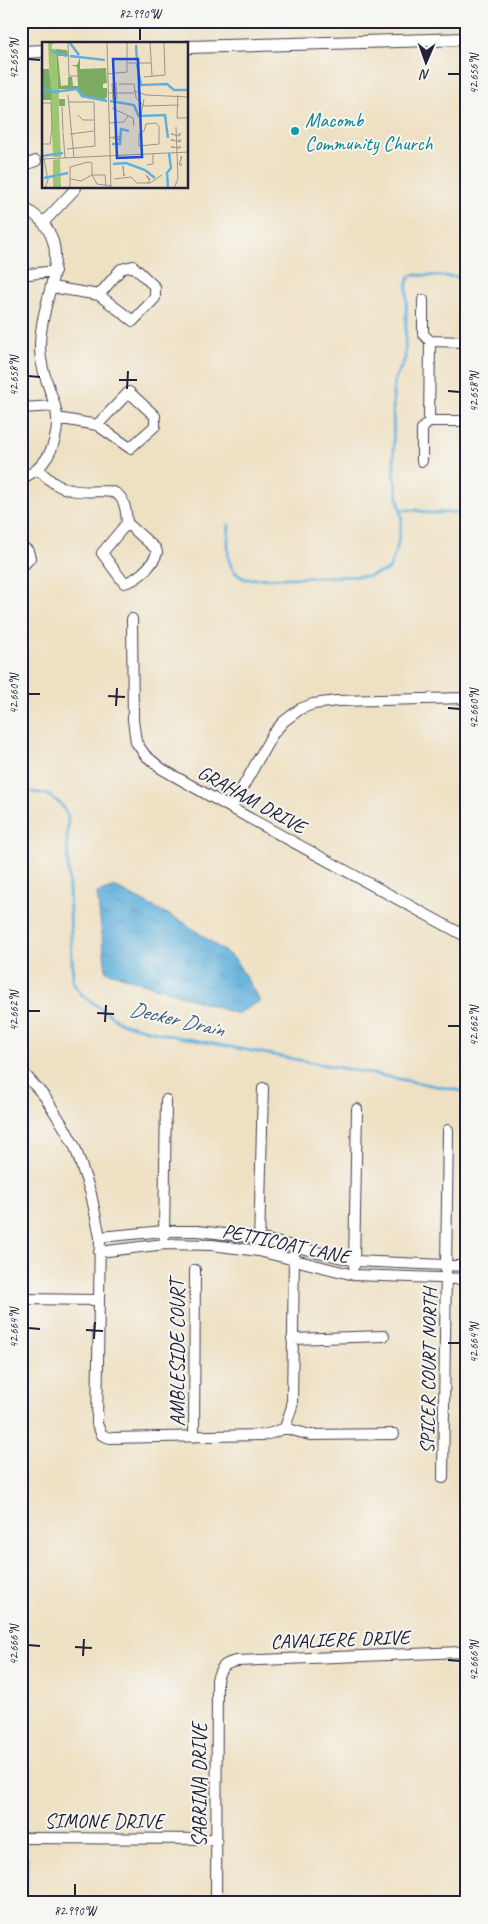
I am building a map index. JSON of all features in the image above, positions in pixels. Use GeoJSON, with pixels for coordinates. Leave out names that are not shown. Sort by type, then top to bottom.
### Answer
{"type":"FeatureCollection","features":[{"type":"Feature","properties":{"kind":"street"},"geometry":{"type":"LineString","coordinates":[[189,47],[467,39]]}},
{"type":"Feature","properties":{"kind":"street"},"geometry":{"type":"LineString","coordinates":[[21,52],[42,51]]}},
{"type":"Feature","properties":{"kind":"street"},"geometry":{"type":"LineString","coordinates":[[21,166],[36,161]]}},
{"type":"Feature","properties":{"kind":"street"},"geometry":{"type":"LineString","coordinates":[[44,223],[75,189]]}},
{"type":"Feature","properties":{"kind":"street"},"geometry":{"type":"LineString","coordinates":[[21,206],[44,223],[54,243],[55,271],[45,313],[40,347],[42,365],[57,418],[53,443],[45,460],[38,469],[21,480]]}},
{"type":"Feature","properties":{"kind":"street"},"geometry":{"type":"LineString","coordinates":[[51,286],[99,295],[133,321],[156,298],[156,288],[133,266],[121,269],[99,295]]}},
{"type":"Feature","properties":{"kind":"street"},"geometry":{"type":"LineString","coordinates":[[21,274],[55,271]]}},
{"type":"Feature","properties":{"kind":"street"},"geometry":{"type":"LineString","coordinates":[[423,300],[423,334],[430,341],[467,342]]}},
{"type":"Feature","properties":{"kind":"street"},"geometry":{"type":"LineString","coordinates":[[422,461],[422,429],[429,421],[430,341]]}},
{"type":"Feature","properties":{"kind":"street"},"geometry":{"type":"LineString","coordinates":[[57,418],[97,425],[130,448],[155,426],[155,416],[129,392],[97,425]]}},
{"type":"Feature","properties":{"kind":"street"},"geometry":{"type":"LineString","coordinates":[[21,408],[55,406]]}},
{"type":"Feature","properties":{"kind":"street"},"geometry":{"type":"LineString","coordinates":[[429,421],[467,422]]}},
{"type":"Feature","properties":{"kind":"street"},"geometry":{"type":"LineString","coordinates":[[38,469],[52,482],[68,490],[109,491],[125,502],[127,524],[156,549],[158,553],[155,560],[140,575],[132,582],[124,583],[102,553],[127,524]]}},
{"type":"Feature","properties":{"kind":"street"},"geometry":{"type":"LineString","coordinates":[[21,546],[28,551],[30,558],[21,568]]}},
{"type":"Feature","properties":{"kind":"street","name":"GRAHAM DRIVE"},"geometry":{"type":"LineString","coordinates":[[132,619],[132,720],[136,742],[145,755],[162,769],[467,937]]}},
{"type":"Feature","properties":{"kind":"street"},"geometry":{"type":"LineString","coordinates":[[231,808],[272,735],[282,722],[300,709],[314,704],[337,701],[467,698]]}},
{"type":"Feature","properties":{"kind":"street"},"geometry":{"type":"LineString","coordinates":[[21,1070],[45,1097],[75,1147],[87,1181],[100,1237],[97,1300],[97,1424],[102,1435],[110,1438],[263,1435],[272,1434],[285,1428],[310,1435],[394,1434]]}},
{"type":"Feature","properties":{"kind":"street"},"geometry":{"type":"LineString","coordinates":[[259,1251],[263,1088]]}},
{"type":"Feature","properties":{"kind":"street"},"geometry":{"type":"LineString","coordinates":[[165,1244],[166,1100]]}},
{"type":"Feature","properties":{"kind":"street"},"geometry":{"type":"LineString","coordinates":[[354,1274],[357,1109]]}},
{"type":"Feature","properties":{"kind":"street","name":"SPICER COURT NORTH"},"geometry":{"type":"LineString","coordinates":[[443,1478],[448,1130]]}},
{"type":"Feature","properties":{"kind":"street","name":"PETTICOAT LANE"},"geometry":{"type":"LineString","coordinates":[[100,1237],[164,1231],[198,1231],[260,1238],[355,1261],[467,1266]]}},
{"type":"Feature","properties":{"kind":"street","name":"PETTICOAT LANE"},"geometry":{"type":"LineString","coordinates":[[99,1252],[165,1244],[212,1245],[259,1251],[354,1274],[467,1279]]}},
{"type":"Feature","properties":{"kind":"street"},"geometry":{"type":"LineString","coordinates":[[285,1428],[292,1406],[295,1246]]}},
{"type":"Feature","properties":{"kind":"street","name":"AMBLESIDE COURT"},"geometry":{"type":"LineString","coordinates":[[194,1437],[195,1270]]}},
{"type":"Feature","properties":{"kind":"street"},"geometry":{"type":"LineString","coordinates":[[21,1299],[97,1300]]}},
{"type":"Feature","properties":{"kind":"street"},"geometry":{"type":"LineString","coordinates":[[292,1339],[384,1336]]}},
{"type":"Feature","properties":{"kind":"street","name":"CAVALIERE DRIVE"},"geometry":{"type":"LineString","coordinates":[[221,1668],[230,1662],[237,1661],[465,1651]]}},
{"type":"Feature","properties":{"kind":"street","name":"SABRINA DRIVE"},"geometry":{"type":"LineString","coordinates":[[216,1903],[217,1680],[221,1668]]}},
{"type":"Feature","properties":{"kind":"street","name":"SIMONE DRIVE"},"geometry":{"type":"LineString","coordinates":[[21,1838],[216,1839]]}},
{"type":"Feature","properties":{"kind":"water"},"geometry":{"type":"Polygon","coordinates":[[[115,887],[185,923],[235,959],[260,1001],[237,1014],[106,971],[97,893],[115,887]]]}},
{"type":"Feature","properties":{"kind":"waterway"},"geometry":{"type":"LineString","coordinates":[[229,525],[228,556],[230,564],[239,575],[246,579],[368,576],[389,570],[397,548],[402,519],[394,475],[393,392],[395,379],[405,359],[407,283],[409,277],[413,275],[467,277]]}},
{"type":"Feature","properties":{"kind":"waterway"},"geometry":{"type":"LineString","coordinates":[[401,510],[429,513],[467,512]]}},
{"type":"Feature","properties":{"kind":"waterway","name":"Decker Drain"},"geometry":{"type":"LineString","coordinates":[[32,792],[46,794],[61,804],[68,816],[67,843],[73,982],[82,995],[121,1023],[168,1035],[467,1092]]}},
{"type":"Feature","properties":{"kind":"waterway"},"geometry":{"type":"LineString","coordinates":[[21,1712],[27,1809]]}},
{"type":"Feature","properties":{"kind":"waterway"},"geometry":{"type":"LineString","coordinates":[[26,1903],[27,1858]]}},
{"type":"Feature","properties":{"kind":"place","name":"Macomb Community Church"},"geometry":{"type":"Point","coordinates":[295,131]}}]}
